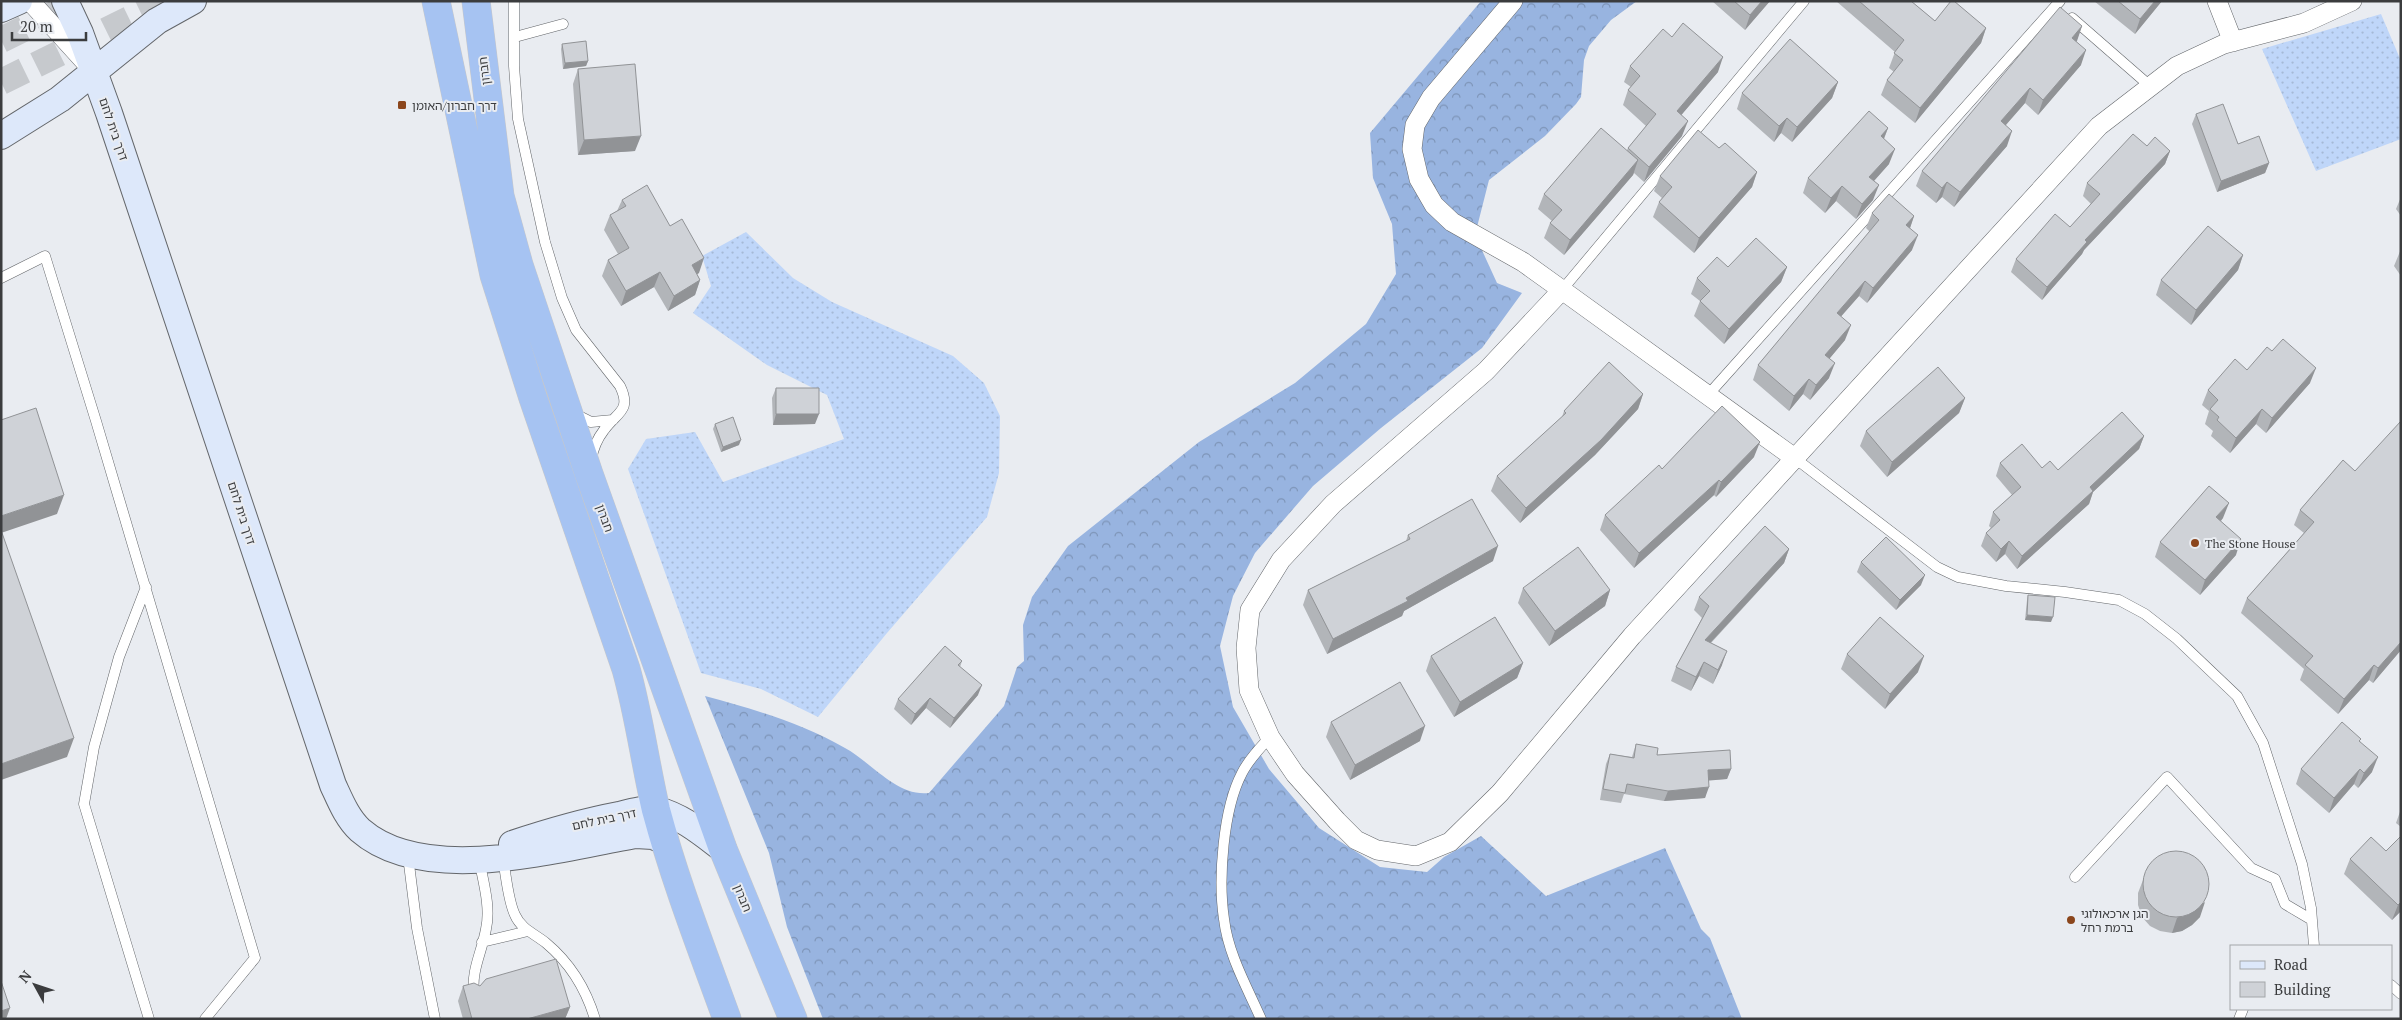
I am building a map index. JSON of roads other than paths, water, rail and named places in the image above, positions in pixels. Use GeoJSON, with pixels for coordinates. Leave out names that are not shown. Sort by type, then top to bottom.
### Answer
{"type":"FeatureCollection","features":[{"type":"Feature","properties":{"kind":"highway","name":"חברון"},"geometry":{"type":"LineString","coordinates":[[477,3],[500,196],[519,265],[564,403],[723,849],[793,1019]]}},
{"type":"Feature","properties":{"kind":"highway"},"geometry":{"type":"LineString","coordinates":[[434,8],[494,276],[533,398],[626,668],[638,713],[665,841],[688,914],[727,1019]]}},
{"type":"Feature","properties":{"kind":"main road"},"geometry":{"type":"LineString","coordinates":[[1,9],[19,1]]}},
{"type":"Feature","properties":{"kind":"main road","name":"דרך בית לחם"},"geometry":{"type":"LineString","coordinates":[[65,1],[95,73],[333,785],[344,809],[360,830],[384,845],[408,854],[443,861],[636,835],[653,836],[665,841]]}},
{"type":"Feature","properties":{"kind":"main road"},"geometry":{"type":"LineString","coordinates":[[1,136],[60,99],[95,73],[126,45],[157,21],[193,1]]}},
{"type":"Feature","properties":{"kind":"main road","name":"דרך בית לחם"},"geometry":{"type":"LineString","coordinates":[[494,855],[583,822],[642,810],[657,810],[677,818],[723,849]]}},
{"type":"Feature","properties":{"kind":"street","name":"דרך בית לחם"},"geometry":{"type":"LineString","coordinates":[[30,1],[95,73]]}},
{"type":"Feature","properties":{"kind":"street"},"geometry":{"type":"LineString","coordinates":[[1513,1],[1431,98],[1415,125],[1412,149],[1419,179],[1434,205],[1452,222],[1523,262],[1796,459]]}},
{"type":"Feature","properties":{"kind":"street"},"geometry":{"type":"LineString","coordinates":[[2217,1],[2233,42]]}},
{"type":"Feature","properties":{"kind":"street"},"geometry":{"type":"LineString","coordinates":[[1562,290],[1486,371],[1333,504],[1281,560],[1250,610],[1246,648],[1249,690],[1270,737],[1295,774],[1356,840],[1377,850],[1416,856],[1450,842],[1500,793],[1632,636],[2099,126],[2177,66],[2233,42],[2304,23],[2352,1]]}},
{"type":"Feature","properties":{"kind":"lane"},"geometry":{"type":"LineString","coordinates":[[514,1],[514,66],[518,119],[545,242],[562,298],[576,330],[620,386],[625,397],[624,407],[596,442],[589,474]]}},
{"type":"Feature","properties":{"kind":"lane"},"geometry":{"type":"LineString","coordinates":[[1562,290],[1804,1]]}},
{"type":"Feature","properties":{"kind":"lane"},"geometry":{"type":"LineString","coordinates":[[1708,395],[2056,2],[2150,86]]}},
{"type":"Feature","properties":{"kind":"lane"},"geometry":{"type":"LineString","coordinates":[[515,37],[564,24]]}},
{"type":"Feature","properties":{"kind":"lane"},"geometry":{"type":"LineString","coordinates":[[1,278],[44,256],[146,587],[255,958],[205,1019]]}},
{"type":"Feature","properties":{"kind":"lane"},"geometry":{"type":"LineString","coordinates":[[564,403],[572,411],[591,422],[612,420]]}},
{"type":"Feature","properties":{"kind":"lane"},"geometry":{"type":"LineString","coordinates":[[1796,459],[1937,567],[1958,577],[2006,586],[2119,600],[2145,614],[2178,639],[2237,696],[2263,743],[2302,864],[2312,920],[2314,945]]}},
{"type":"Feature","properties":{"kind":"lane"},"geometry":{"type":"LineString","coordinates":[[146,587],[119,657],[94,747],[84,804],[149,1019]]}},
{"type":"Feature","properties":{"kind":"lane"},"geometry":{"type":"LineString","coordinates":[[1261,1019],[1235,962],[1226,928],[1221,869],[1229,812],[1241,774],[1254,754],[1270,737]]}},
{"type":"Feature","properties":{"kind":"lane"},"geometry":{"type":"LineString","coordinates":[[2075,877],[2166,777],[2252,868],[2275,878],[2285,904],[2312,920]]}},
{"type":"Feature","properties":{"kind":"lane"},"geometry":{"type":"LineString","coordinates":[[408,854],[417,928],[435,1019]]}},
{"type":"Feature","properties":{"kind":"lane"},"geometry":{"type":"LineString","coordinates":[[494,855],[514,915],[528,931],[559,954],[575,975],[588,998],[595,1019]]}},
{"type":"Feature","properties":{"kind":"lane"},"geometry":{"type":"LineString","coordinates":[[474,994],[473,981],[488,916],[494,855]]}},
{"type":"Feature","properties":{"kind":"lane"},"geometry":{"type":"LineString","coordinates":[[482,942],[528,931]]}},
{"type":"Feature","properties":{"kind":"tunnel"},"geometry":{"type":"LineString","coordinates":[[1,40],[80,1]]}},
{"type":"Feature","properties":{"kind":"tunnel"},"geometry":{"type":"LineString","coordinates":[[1,82],[166,1]]}},
{"type":"Feature","properties":{"kind":"place","name":"דרך חברון/האומן"},"geometry":{"type":"Point","coordinates":[402,105]}},
{"type":"Feature","properties":{"kind":"place","name":"The Stone House"},"geometry":{"type":"Point","coordinates":[2195,543]}},
{"type":"Feature","properties":{"kind":"place","name":"הגן ארכאולוגי ברמת רחל"},"geometry":{"type":"Point","coordinates":[2071,920]}}]}
